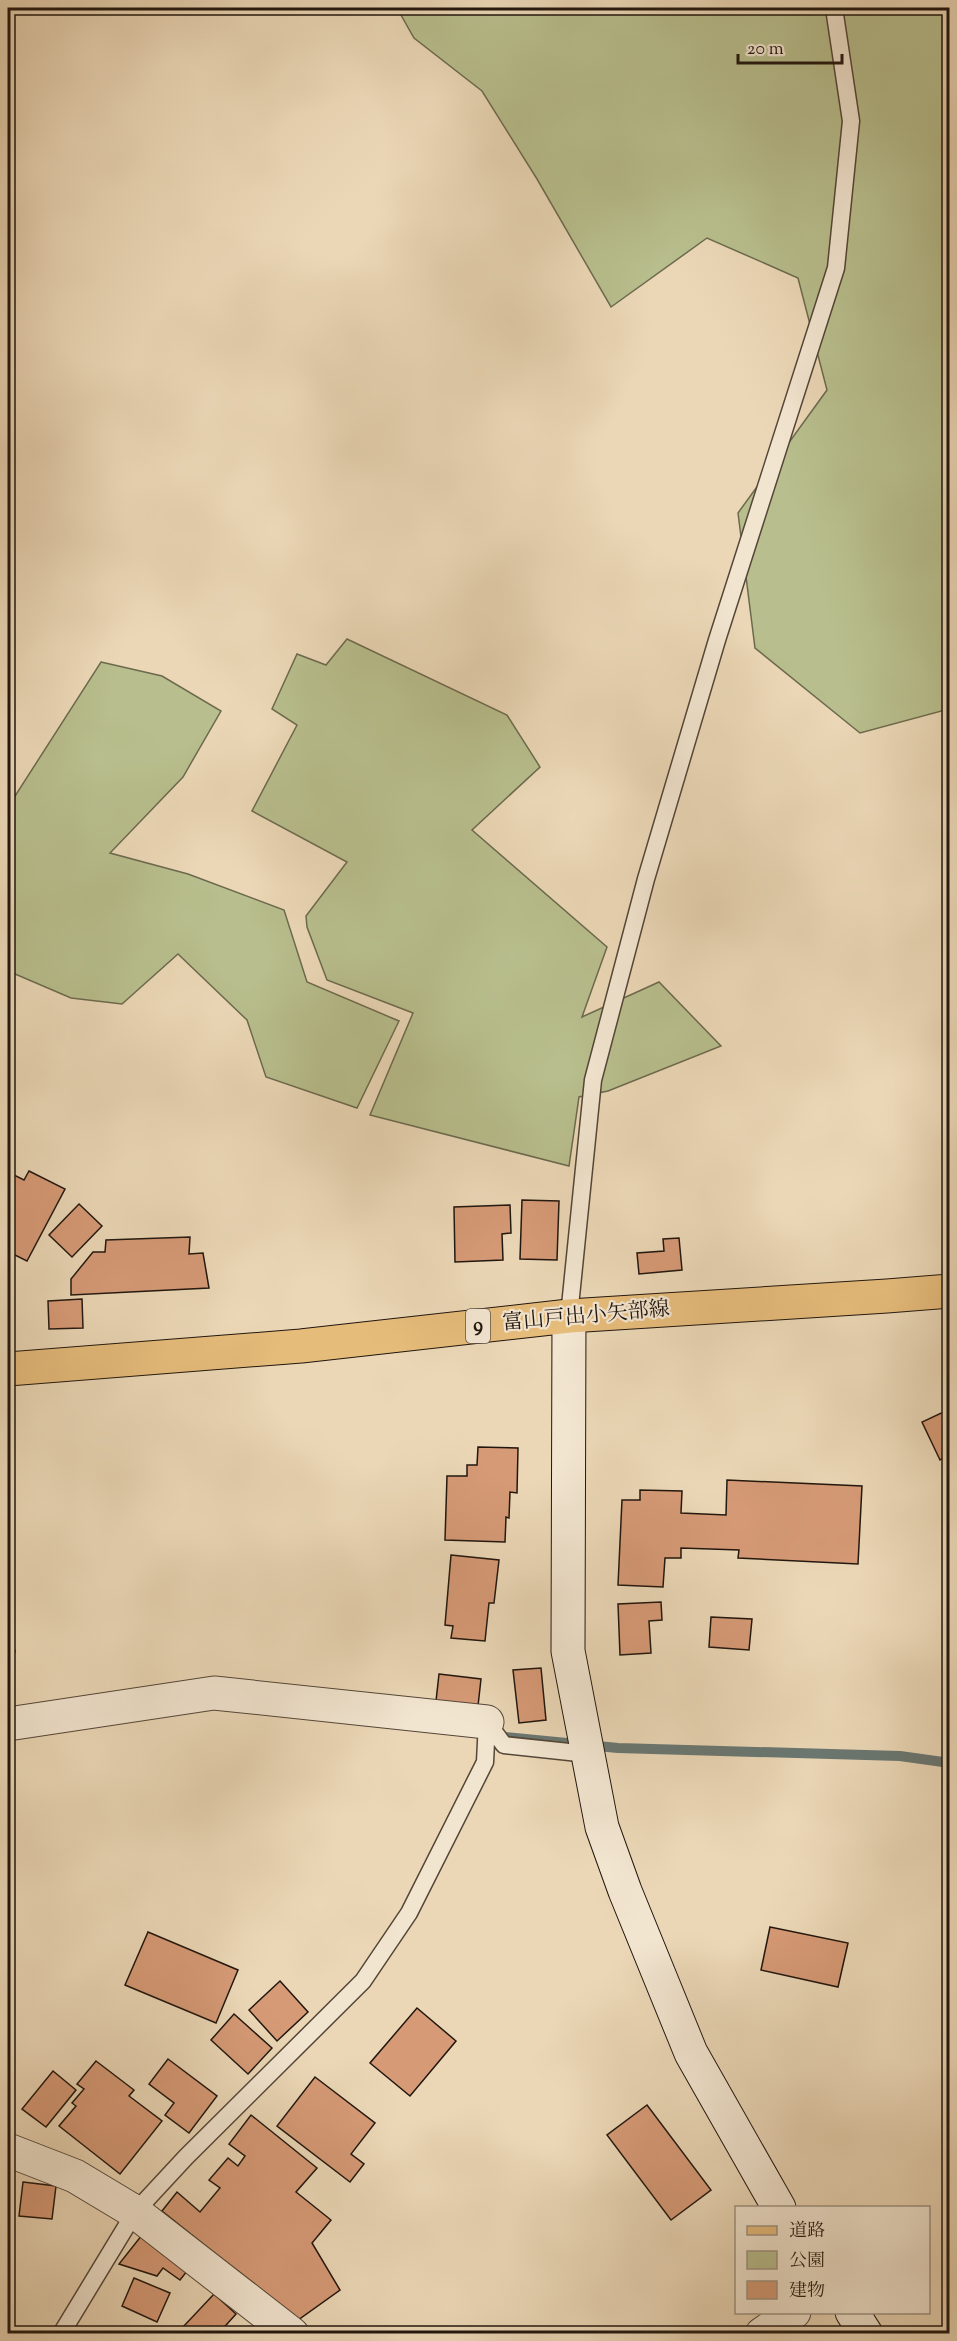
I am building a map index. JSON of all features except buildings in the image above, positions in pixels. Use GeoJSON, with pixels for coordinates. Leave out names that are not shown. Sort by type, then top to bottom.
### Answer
{"type":"FeatureCollection","features":[{"type":"Feature","properties":{"kind":"main road","name":"富山戸出小矢部線"},"geometry":{"type":"LineString","coordinates":[[8,1369],[301,1346],[569,1316],[950,1291]]}},
{"type":"Feature","properties":{"kind":"street"},"geometry":{"type":"LineString","coordinates":[[569,1316],[568,1651],[602,1827],[625,1891],[691,2053],[778,2206]]}},
{"type":"Feature","properties":{"kind":"street"},"geometry":{"type":"LineString","coordinates":[[8,1724],[214,1693],[487,1722]]}},
{"type":"Feature","properties":{"kind":"street"},"geometry":{"type":"LineString","coordinates":[[8,2150],[75,2176],[135,2212],[292,2334]]}},
{"type":"Feature","properties":{"kind":"street"},"geometry":{"type":"LineString","coordinates":[[762,2334],[792,2314]]}},
{"type":"Feature","properties":{"kind":"street"},"geometry":{"type":"LineString","coordinates":[[853,2314],[866,2334]]}},
{"type":"Feature","properties":{"kind":"lane"},"geometry":{"type":"LineString","coordinates":[[569,1316],[596,1069],[646,879],[714,651],[837,268],[851,121],[834,8]]}},
{"type":"Feature","properties":{"kind":"lane"},"geometry":{"type":"LineString","coordinates":[[487,1722],[504,1744],[588,1754]]}},
{"type":"Feature","properties":{"kind":"lane"},"geometry":{"type":"LineString","coordinates":[[61,2334],[135,2212],[186,2157],[363,1981],[409,1913],[485,1762],[487,1722]]}},
{"type":"Feature","properties":{"kind":"green space"},"geometry":{"type":"Polygon","coordinates":[[[397,8],[949,8],[949,709],[860,733],[755,648],[738,513],[827,390],[798,278],[707,238],[611,307],[537,179],[482,91],[414,38],[397,8]]]}},
{"type":"Feature","properties":{"kind":"green space"},"geometry":{"type":"Polygon","coordinates":[[[347,639],[507,715],[540,767],[472,830],[607,947],[582,1017],[659,982],[721,1046],[608,1091],[579,1097],[569,1166],[370,1115],[413,1013],[327,980],[307,927],[306,916],[347,862],[252,811],[297,725],[272,709],[297,654],[326,665],[347,639]]]}},
{"type":"Feature","properties":{"kind":"green space"},"geometry":{"type":"Polygon","coordinates":[[[101,662],[162,676],[221,711],[183,777],[110,853],[188,874],[284,910],[307,982],[399,1021],[357,1108],[266,1077],[247,1020],[178,954],[122,1004],[71,998],[8,971],[8,807],[101,662]]]}},
{"type":"Feature","properties":{"kind":"waterway"},"geometry":{"type":"LineString","coordinates":[[495,1736],[618,1748],[900,1756],[950,1763]]}}]}
